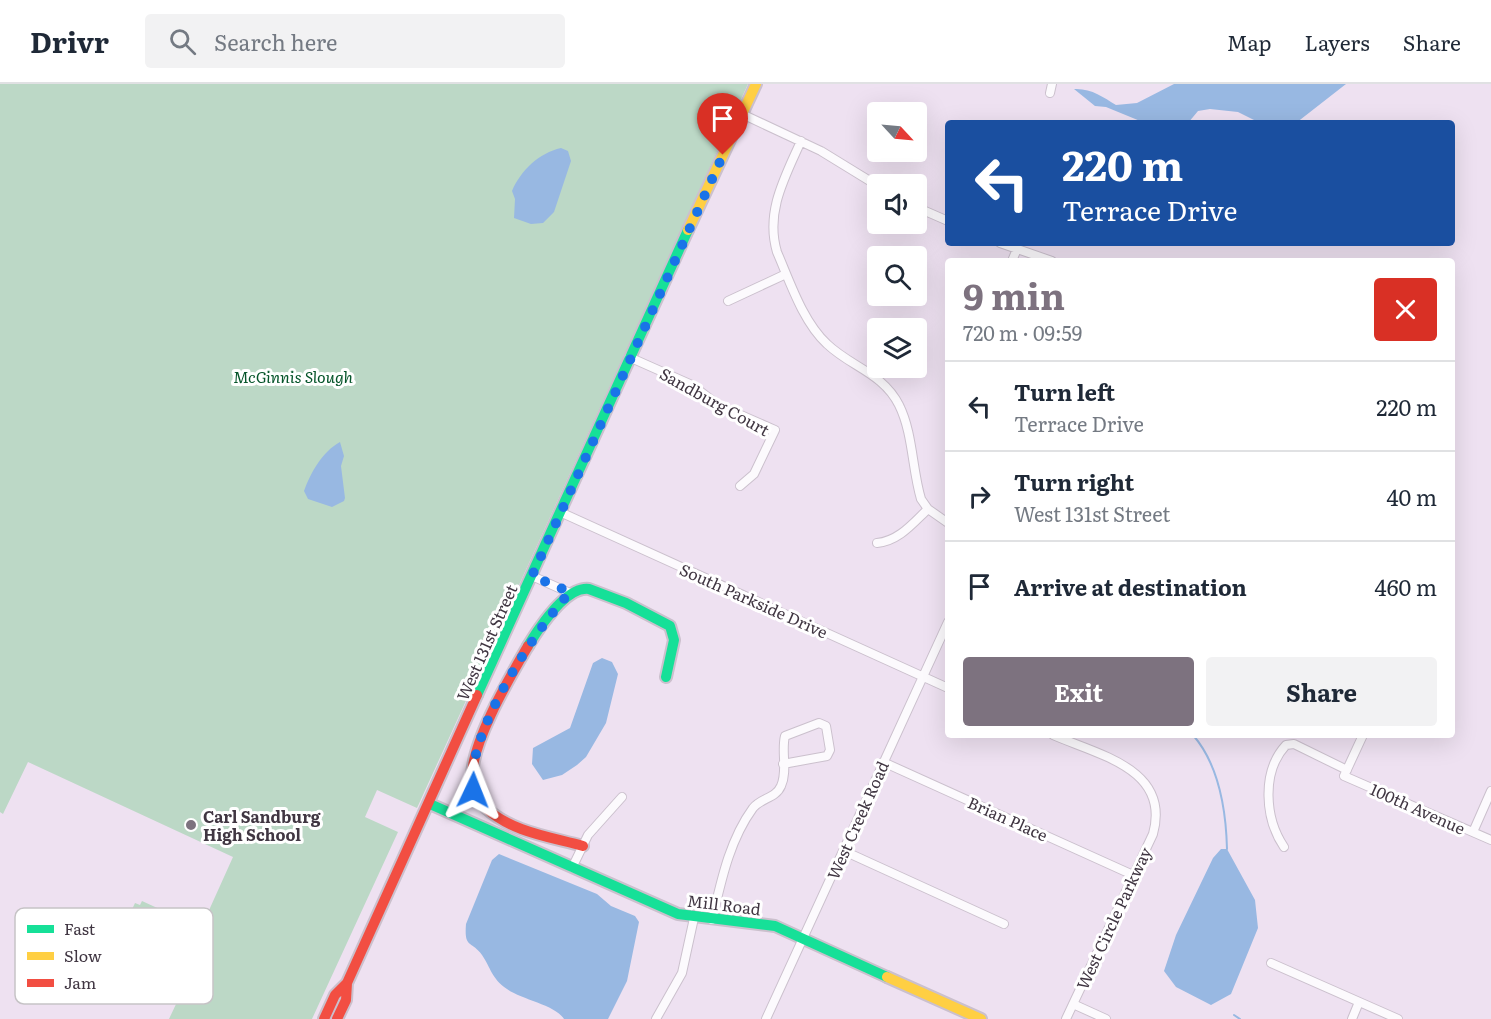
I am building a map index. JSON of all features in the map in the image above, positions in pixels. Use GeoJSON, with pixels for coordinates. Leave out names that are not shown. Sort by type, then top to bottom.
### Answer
{"type":"FeatureCollection","features":[{"type":"Feature","properties":{"kind":"street","name":"West 131st Street"},"geometry":{"type":"LineString","coordinates":[[337,1019],[345,1000],[347,983],[430,804],[629,357],[756,84]]}},
{"type":"Feature","properties":{"kind":"street"},"geometry":{"type":"LineString","coordinates":[[1050,93],[1052,84]]}},
{"type":"Feature","properties":{"kind":"street"},"geometry":{"type":"LineString","coordinates":[[742,114],[801,141],[867,180]]}},
{"type":"Feature","properties":{"kind":"street"},"geometry":{"type":"LineString","coordinates":[[801,141],[779,191],[773,218],[773,238],[786,274],[820,338],[840,355],[872,372],[883,382],[899,405],[905,421],[917,486],[928,509],[945,521]]}},
{"type":"Feature","properties":{"kind":"street"},"geometry":{"type":"LineString","coordinates":[[927,212],[945,220]]}},
{"type":"Feature","properties":{"kind":"street"},"geometry":{"type":"LineString","coordinates":[[1008,246],[1043,258]]}},
{"type":"Feature","properties":{"kind":"street"},"geometry":{"type":"LineString","coordinates":[[1013,258],[1017,249]]}},
{"type":"Feature","properties":{"kind":"street"},"geometry":{"type":"LineString","coordinates":[[728,301],[786,274]]}},
{"type":"Feature","properties":{"kind":"street","name":"Sandburg Court"},"geometry":{"type":"LineString","coordinates":[[629,357],[692,385],[718,405],[775,430],[754,474],[740,486]]}},
{"type":"Feature","properties":{"kind":"street"},"geometry":{"type":"LineString","coordinates":[[877,543],[887,542],[900,535],[928,509]]}},
{"type":"Feature","properties":{"kind":"street","name":"South Parkside Drive"},"geometry":{"type":"LineString","coordinates":[[560,512],[945,687]]}},
{"type":"Feature","properties":{"kind":"street"},"geometry":{"type":"LineString","coordinates":[[532,576],[570,592],[588,588],[670,626],[674,640],[666,677]]}},
{"type":"Feature","properties":{"kind":"street"},"geometry":{"type":"LineString","coordinates":[[570,592],[546,620],[524,652],[488,724],[475,759],[472,779],[478,798],[494,814],[521,827],[582,846]]}},
{"type":"Feature","properties":{"kind":"street","name":"West Creek Road"},"geometry":{"type":"LineString","coordinates":[[766,1019],[945,629]]}},
{"type":"Feature","properties":{"kind":"street"},"geometry":{"type":"LineString","coordinates":[[712,920],[733,845],[752,810],[757,804],[774,795],[781,787],[784,740],[788,732],[819,723],[826,726],[830,750],[827,756],[783,764]]}},
{"type":"Feature","properties":{"kind":"street","name":"West Circle Parkway"},"geometry":{"type":"LineString","coordinates":[[1060,738],[1125,767],[1143,780],[1154,796],[1156,816],[1153,834],[1066,1019]]}},
{"type":"Feature","properties":{"kind":"street"},"geometry":{"type":"LineString","coordinates":[[1346,773],[1362,738]]}},
{"type":"Feature","properties":{"kind":"street","name":"100th Avenue"},"geometry":{"type":"LineString","coordinates":[[1284,847],[1274,833],[1268,789],[1270,776],[1281,751],[1286,745],[1294,744],[1346,773],[1491,840]]}},
{"type":"Feature","properties":{"kind":"street","name":"Brian Place"},"geometry":{"type":"LineString","coordinates":[[883,762],[1133,875]]}},
{"type":"Feature","properties":{"kind":"street"},"geometry":{"type":"LineString","coordinates":[[1473,832],[1491,792]]}},
{"type":"Feature","properties":{"kind":"street"},"geometry":{"type":"LineString","coordinates":[[572,868],[588,835],[622,797]]}},
{"type":"Feature","properties":{"kind":"street","name":"Mill Road"},"geometry":{"type":"LineString","coordinates":[[430,804],[678,914],[712,920],[759,922],[803,939],[981,1019]]}},
{"type":"Feature","properties":{"kind":"street"},"geometry":{"type":"LineString","coordinates":[[844,850],[1004,924]]}},
{"type":"Feature","properties":{"kind":"street"},"geometry":{"type":"LineString","coordinates":[[656,1019],[682,973],[694,918]]}},
{"type":"Feature","properties":{"kind":"street"},"geometry":{"type":"LineString","coordinates":[[1271,963],[1398,1019]]}},
{"type":"Feature","properties":{"kind":"street","name":"West 131st Street"},"geometry":{"type":"LineString","coordinates":[[324,1019],[335,995],[347,983]]}},
{"type":"Feature","properties":{"kind":"street"},"geometry":{"type":"LineString","coordinates":[[1352,1019],[1359,1002]]}},
{"type":"Feature","properties":{"kind":"street"},"geometry":{"type":"LineString","coordinates":[[1073,1004],[1106,1019]]}},
{"type":"Feature","properties":{"kind":"green space","name":"McGinnis Slough"},"geometry":{"type":"Polygon","coordinates":[[[0,84],[748,84],[417,808],[377,790],[365,817],[398,832],[312,1019],[169,1019],[176,1004],[213,1004],[213,908],[210,908],[233,857],[28,762],[3,814],[0,812],[0,84]]]}},
{"type":"Feature","properties":{"kind":"green space"},"geometry":{"type":"Polygon","coordinates":[[[748,601],[790,620],[788,624],[746,606],[748,601]]]}},
{"type":"Feature","properties":{"kind":"green space","name":"McGinnis Slough"},"geometry":{"type":"Polygon","coordinates":[[[142,901],[157,908],[133,908],[135,903],[140,905],[142,901]]]}},
{"type":"Feature","properties":{"kind":"water"},"geometry":{"type":"Polygon","coordinates":[[[1174,84],[1346,84],[1300,120],[1254,120],[1238,112],[1210,109],[1198,111],[1190,120],[1138,120],[1106,107],[1095,106],[1074,89],[1091,92],[1116,105],[1137,103],[1174,84]]]}},
{"type":"Feature","properties":{"kind":"water"},"geometry":{"type":"Polygon","coordinates":[[[561,148],[568,151],[571,161],[554,212],[543,223],[531,224],[514,218],[515,199],[512,191],[520,176],[538,158],[561,148]]]}},
{"type":"Feature","properties":{"kind":"water"},"geometry":{"type":"Polygon","coordinates":[[[340,442],[344,456],[341,466],[345,498],[344,501],[332,507],[308,499],[304,491],[318,463],[340,442]]]}},
{"type":"Feature","properties":{"kind":"water"},"geometry":{"type":"Polygon","coordinates":[[[602,658],[612,662],[618,674],[606,723],[586,757],[562,775],[543,780],[532,764],[533,748],[570,728],[593,663],[602,658]]]}},
{"type":"Feature","properties":{"kind":"water"},"geometry":{"type":"Polygon","coordinates":[[[1221,849],[1227,849],[1255,900],[1258,928],[1231,994],[1211,1005],[1176,987],[1164,971],[1176,935],[1213,858],[1221,849]]]}},
{"type":"Feature","properties":{"kind":"water"},"geometry":{"type":"Polygon","coordinates":[[[499,854],[597,894],[611,906],[635,916],[639,922],[627,981],[608,1019],[564,1019],[554,1010],[513,993],[498,981],[482,955],[467,941],[466,924],[492,860],[499,854]]]}},
{"type":"Feature","properties":{"kind":"waterway"},"geometry":{"type":"LineString","coordinates":[[1195,738],[1215,774],[1223,803],[1227,849]]}},
{"type":"Feature","properties":{"kind":"waterway"},"geometry":{"type":"LineString","coordinates":[[1234,1015],[1240,1019]]}},
{"type":"Feature","properties":{"kind":"traffic: fast"},"geometry":{"type":"LineString","coordinates":[[477,695],[688,230]]}},
{"type":"Feature","properties":{"kind":"traffic: fast"},"geometry":{"type":"LineString","coordinates":[[528,646],[546,619],[562,601],[571,594],[589,589],[626,603],[670,626],[674,640],[666,677]]}},
{"type":"Feature","properties":{"kind":"traffic: fast"},"geometry":{"type":"LineString","coordinates":[[430,804],[678,914],[775,926],[887,977]]}},
{"type":"Feature","properties":{"kind":"traffic: slow"},"geometry":{"type":"LineString","coordinates":[[688,230],[756,84]]}},
{"type":"Feature","properties":{"kind":"traffic: slow"},"geometry":{"type":"LineString","coordinates":[[887,977],[981,1019]]}},
{"type":"Feature","properties":{"kind":"traffic: jam"},"geometry":{"type":"LineString","coordinates":[[528,646],[492,711],[477,748],[473,765],[473,788],[478,799],[486,808],[507,823],[532,833],[583,846]]}},
{"type":"Feature","properties":{"kind":"traffic: jam"},"geometry":{"type":"LineString","coordinates":[[337,1019],[346,1000],[347,983],[477,695]]}},
{"type":"Feature","properties":{"kind":"traffic: jam"},"geometry":{"type":"LineString","coordinates":[[324,1019],[335,995],[347,983]]}},
{"type":"Feature","properties":{"kind":"place","name":"Carl Sandburg High School"},"geometry":{"type":"Point","coordinates":[191,825]}},
{"type":"Feature","properties":{"kind":"route"},"geometry":{"type":"LineString","coordinates":[[473,790],[472,769],[491,716],[524,652],[546,620],[570,592],[532,576],[629,357],[723,155]]}}]}
